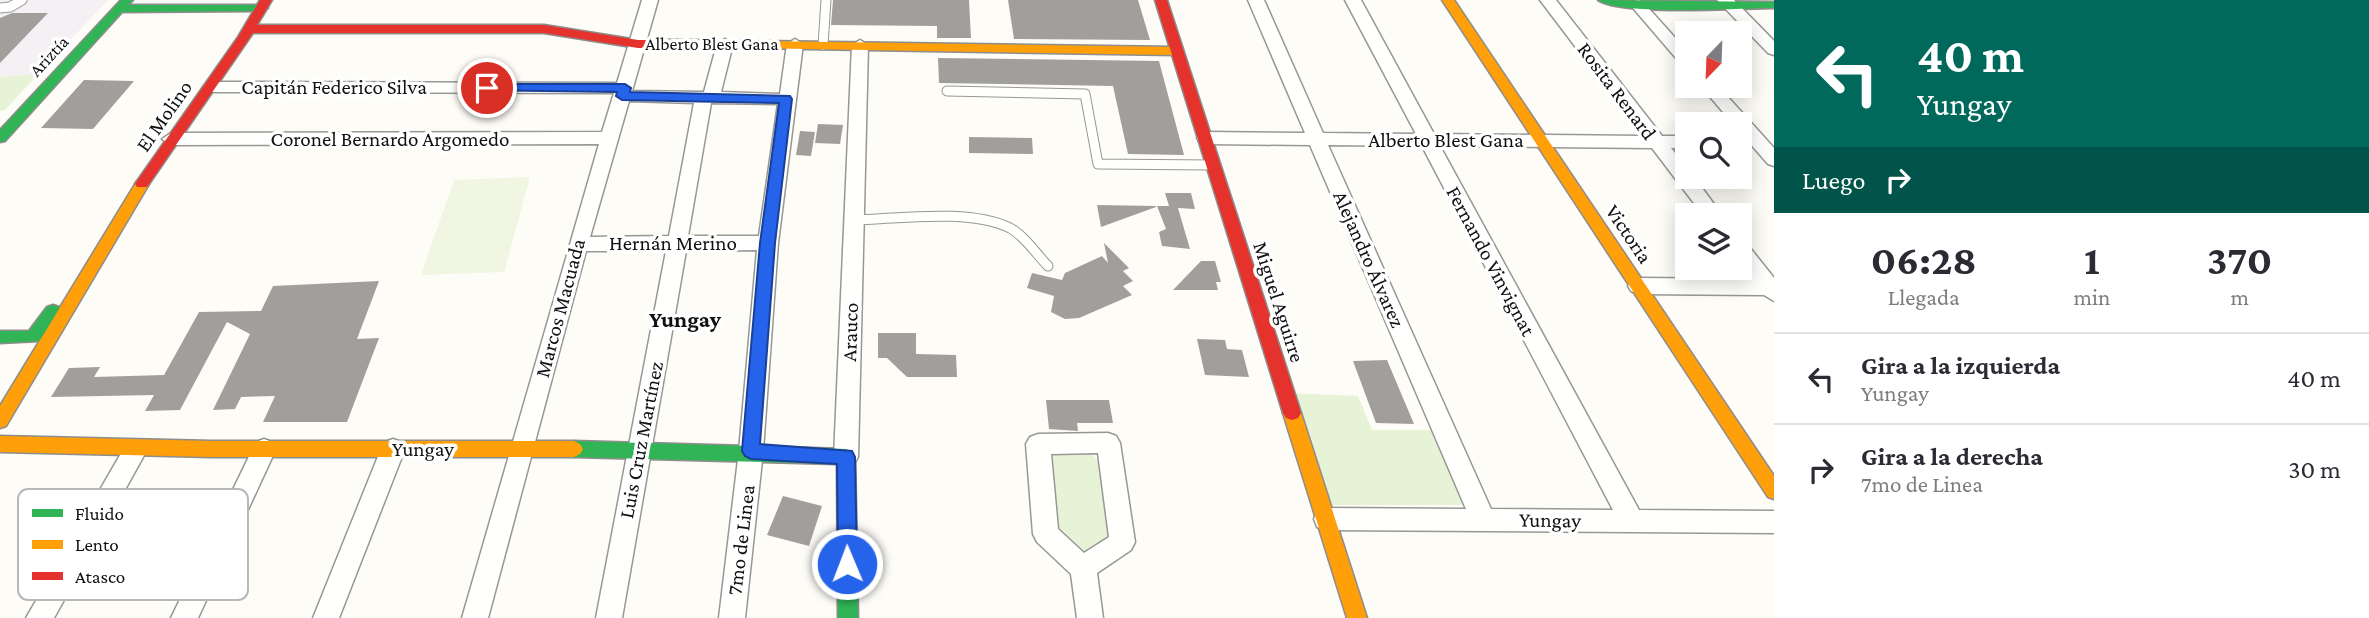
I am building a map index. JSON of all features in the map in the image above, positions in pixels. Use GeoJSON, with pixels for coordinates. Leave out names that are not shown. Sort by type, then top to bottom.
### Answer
{"type":"FeatureCollection","features":[{"type":"Feature","properties":{"kind":"street","name":"Marcos Macuada"},"geometry":{"type":"LineString","coordinates":[[475,618],[608,138],[650,0]]}},
{"type":"Feature","properties":{"kind":"street","name":"Miguel Aguirre"},"geometry":{"type":"LineString","coordinates":[[1161,0],[1357,618]]}},
{"type":"Feature","properties":{"kind":"street","name":"Alejandro Álvarez"},"geometry":{"type":"LineString","coordinates":[[1255,0],[1483,519]]}},
{"type":"Feature","properties":{"kind":"street","name":"Fernando Vinvignat"},"geometry":{"type":"LineString","coordinates":[[1353,0],[1632,521]]}},
{"type":"Feature","properties":{"kind":"street","name":"Victoria"},"geometry":{"type":"LineString","coordinates":[[1448,0],[1774,491]]}},
{"type":"Feature","properties":{"kind":"street","name":"Rosita Renard"},"geometry":{"type":"LineString","coordinates":[[1548,0],[1704,203]]}},
{"type":"Feature","properties":{"kind":"street"},"geometry":{"type":"LineString","coordinates":[[1604,0],[1638,5],[1774,5]]}},
{"type":"Feature","properties":{"kind":"street"},"geometry":{"type":"LineString","coordinates":[[1728,3],[1774,50]]}},
{"type":"Feature","properties":{"kind":"street"},"geometry":{"type":"LineString","coordinates":[[123,5],[264,4]]}},
{"type":"Feature","properties":{"kind":"street","name":"El Molino"},"geometry":{"type":"LineString","coordinates":[[0,421],[95,257],[171,139],[211,87],[264,4]]}},
{"type":"Feature","properties":{"kind":"street","name":"Ariztía"},"geometry":{"type":"LineString","coordinates":[[2,133],[123,5]]}},
{"type":"Feature","properties":{"kind":"street"},"geometry":{"type":"LineString","coordinates":[[1638,5],[1675,47]]}},
{"type":"Feature","properties":{"kind":"street","name":"Alberto Blest Gana"},"geometry":{"type":"LineString","coordinates":[[250,29],[544,29],[638,44],[1175,51]]}},
{"type":"Feature","properties":{"kind":"street","name":"Luis Cruz Martínez"},"geometry":{"type":"LineString","coordinates":[[609,618],[638,451],[707,97],[725,44]]}},
{"type":"Feature","properties":{"kind":"street","name":"7mo de Linea"},"geometry":{"type":"LineString","coordinates":[[732,618],[751,451],[768,243],[795,44]]}},
{"type":"Feature","properties":{"kind":"street","name":"Arauco"},"geometry":{"type":"LineString","coordinates":[[848,618],[846,457],[860,46]]}},
{"type":"Feature","properties":{"kind":"street","name":"Capitán Federico Silva"},"geometry":{"type":"LineString","coordinates":[[211,87],[623,92],[786,99]]}},
{"type":"Feature","properties":{"kind":"street"},"geometry":{"type":"LineString","coordinates":[[1721,98],[1767,143],[1774,160]]}},
{"type":"Feature","properties":{"kind":"street","name":"Coronel Bernardo Argomedo"},"geometry":{"type":"LineString","coordinates":[[171,139],[608,138]]}},
{"type":"Feature","properties":{"kind":"street","name":"Alberto Blest Gana"},"geometry":{"type":"LineString","coordinates":[[1206,138],[1675,142]]}},
{"type":"Feature","properties":{"kind":"street","name":"Hernán Merino"},"geometry":{"type":"LineString","coordinates":[[578,244],[768,243]]}},
{"type":"Feature","properties":{"kind":"street","name":"El Molino"},"geometry":{"type":"LineString","coordinates":[[0,337],[33,337],[95,257]]}},
{"type":"Feature","properties":{"kind":"street"},"geometry":{"type":"LineString","coordinates":[[1752,264],[1772,289]]}},
{"type":"Feature","properties":{"kind":"street"},"geometry":{"type":"LineString","coordinates":[[1638,286],[1772,289]]}},
{"type":"Feature","properties":{"kind":"street"},"geometry":{"type":"LineString","coordinates":[[1083,568],[1122,542],[1108,443],[1038,444],[1046,534],[1083,568],[1090,618]]}},
{"type":"Feature","properties":{"kind":"street","name":"Yungay"},"geometry":{"type":"LineString","coordinates":[[0,444],[135,450],[522,448],[751,451],[846,457]]}},
{"type":"Feature","properties":{"kind":"street"},"geometry":{"type":"LineString","coordinates":[[245,489],[264,449]]}},
{"type":"Feature","properties":{"kind":"street"},"geometry":{"type":"LineString","coordinates":[[326,618],[393,449]]}},
{"type":"Feature","properties":{"kind":"street"},"geometry":{"type":"LineString","coordinates":[[113,489],[135,450]]}},
{"type":"Feature","properties":{"kind":"street","name":"Yungay"},"geometry":{"type":"LineString","coordinates":[[1326,519],[1774,522]]}},
{"type":"Feature","properties":{"kind":"street"},"geometry":{"type":"LineString","coordinates":[[39,618],[49,600]]}},
{"type":"Feature","properties":{"kind":"street"},"geometry":{"type":"LineString","coordinates":[[184,618],[193,600]]}},
{"type":"Feature","properties":{"kind":"lane"},"geometry":{"type":"LineString","coordinates":[[0,8],[10,7],[22,0]]}},
{"type":"Feature","properties":{"kind":"lane"},"geometry":{"type":"LineString","coordinates":[[823,45],[826,0]]}},
{"type":"Feature","properties":{"kind":"lane"},"geometry":{"type":"LineString","coordinates":[[947,91],[1085,94],[1098,164],[1214,165]]}},
{"type":"Feature","properties":{"kind":"lane"},"geometry":{"type":"LineString","coordinates":[[854,220],[977,220],[999,224],[1013,230],[1048,267]]}},
{"type":"Feature","properties":{"kind":"shaded area"},"geometry":{"type":"Polygon","coordinates":[[[0,0],[108,0],[38,74],[0,77],[0,0]]]}},
{"type":"Feature","properties":{"kind":"green space"},"geometry":{"type":"Polygon","coordinates":[[[38,74],[5,110],[0,111],[0,77],[38,74]]]}},
{"type":"Feature","properties":{"kind":"green space"},"geometry":{"type":"Polygon","coordinates":[[[530,177],[504,272],[421,275],[454,180],[530,177]]]}},
{"type":"Feature","properties":{"kind":"green space"},"geometry":{"type":"Polygon","coordinates":[[[1289,393],[1358,396],[1372,430],[1432,430],[1465,505],[1322,505],[1289,393]]]}},
{"type":"Feature","properties":{"kind":"green space"},"geometry":{"type":"Polygon","coordinates":[[[1083,448],[1104,468],[1113,532],[1106,543],[1091,553],[1073,548],[1055,532],[1051,459],[1059,449],[1083,448]]]}},
{"type":"Feature","properties":{"kind":"building"},"geometry":{"type":"Polygon","coordinates":[[[833,0],[969,0],[971,38],[937,38],[937,26],[831,25],[833,0]]]}},
{"type":"Feature","properties":{"kind":"building"},"geometry":{"type":"Polygon","coordinates":[[[1008,0],[1138,0],[1150,40],[1014,39],[1008,0]]]}},
{"type":"Feature","properties":{"kind":"building"},"geometry":{"type":"Polygon","coordinates":[[[12,13],[48,13],[0,63],[0,18],[12,13]]]}},
{"type":"Feature","properties":{"kind":"building"},"geometry":{"type":"Polygon","coordinates":[[[938,58],[1159,61],[1184,155],[1128,154],[1113,86],[939,83],[938,58]]]}},
{"type":"Feature","properties":{"kind":"building"},"geometry":{"type":"Polygon","coordinates":[[[84,80],[134,81],[93,129],[41,128],[84,80]]]}},
{"type":"Feature","properties":{"kind":"building"},"geometry":{"type":"Polygon","coordinates":[[[818,124],[843,125],[840,144],[815,143],[818,124]]]}},
{"type":"Feature","properties":{"kind":"building"},"geometry":{"type":"Polygon","coordinates":[[[800,131],[815,132],[811,156],[796,155],[800,131]]]}},
{"type":"Feature","properties":{"kind":"building"},"geometry":{"type":"Polygon","coordinates":[[[969,137],[1032,138],[1033,154],[969,153],[969,137]]]}},
{"type":"Feature","properties":{"kind":"building"},"geometry":{"type":"Polygon","coordinates":[[[1165,193],[1191,193],[1195,209],[1178,208],[1190,249],[1162,246],[1159,232],[1166,229],[1157,206],[1169,206],[1165,193]]]}},
{"type":"Feature","properties":{"kind":"building"},"geometry":{"type":"Polygon","coordinates":[[[1097,205],[1156,206],[1156,207],[1101,227],[1097,205]]]}},
{"type":"Feature","properties":{"kind":"building"},"geometry":{"type":"Polygon","coordinates":[[[1104,243],[1129,268],[1123,271],[1133,281],[1123,286],[1132,295],[1079,318],[1065,319],[1051,312],[1054,296],[1027,288],[1032,273],[1062,280],[1065,273],[1102,256],[1108,263],[1104,243]]]}},
{"type":"Feature","properties":{"kind":"building"},"geometry":{"type":"Polygon","coordinates":[[[1201,261],[1215,261],[1221,282],[1216,282],[1218,290],[1173,290],[1201,261]]]}},
{"type":"Feature","properties":{"kind":"building"},"geometry":{"type":"Polygon","coordinates":[[[379,281],[357,339],[379,338],[347,422],[263,422],[275,396],[241,397],[235,409],[213,410],[250,334],[227,322],[180,410],[145,411],[154,395],[51,397],[69,368],[100,367],[94,377],[164,375],[199,312],[261,311],[273,286],[379,281]]]}},
{"type":"Feature","properties":{"kind":"building"},"geometry":{"type":"Polygon","coordinates":[[[878,333],[916,333],[916,354],[956,355],[957,377],[907,377],[887,358],[878,358],[878,333]]]}},
{"type":"Feature","properties":{"kind":"building"},"geometry":{"type":"Polygon","coordinates":[[[1197,339],[1225,340],[1227,349],[1242,350],[1249,377],[1205,375],[1197,339]]]}},
{"type":"Feature","properties":{"kind":"building"},"geometry":{"type":"Polygon","coordinates":[[[1387,360],[1414,424],[1376,423],[1353,361],[1387,360]]]}},
{"type":"Feature","properties":{"kind":"building"},"geometry":{"type":"Polygon","coordinates":[[[1046,400],[1109,400],[1113,423],[1077,423],[1078,431],[1049,429],[1046,400]]]}},
{"type":"Feature","properties":{"kind":"building"},"geometry":{"type":"Polygon","coordinates":[[[783,496],[822,506],[809,546],[767,535],[783,496]]]}},
{"type":"Feature","properties":{"kind":"traffic: fast"},"geometry":{"type":"LineString","coordinates":[[0,138],[127,0]]}},
{"type":"Feature","properties":{"kind":"traffic: fast"},"geometry":{"type":"LineString","coordinates":[[1604,0],[1638,5],[1774,5]]}},
{"type":"Feature","properties":{"kind":"traffic: fast"},"geometry":{"type":"LineString","coordinates":[[118,9],[262,8]]}},
{"type":"Feature","properties":{"kind":"traffic: fast"},"geometry":{"type":"LineString","coordinates":[[0,337],[33,337],[53,311]]}},
{"type":"Feature","properties":{"kind":"traffic: fast"},"geometry":{"type":"LineString","coordinates":[[574,449],[846,457],[848,618]]}},
{"type":"Feature","properties":{"kind":"traffic: slow"},"geometry":{"type":"LineString","coordinates":[[1448,0],[1774,491]]}},
{"type":"Feature","properties":{"kind":"traffic: slow"},"geometry":{"type":"LineString","coordinates":[[690,44],[1175,51]]}},
{"type":"Feature","properties":{"kind":"traffic: slow"},"geometry":{"type":"LineString","coordinates":[[0,421],[142,184]]}},
{"type":"Feature","properties":{"kind":"traffic: slow"},"geometry":{"type":"LineString","coordinates":[[1292,413],[1357,618]]}},
{"type":"Feature","properties":{"kind":"traffic: slow"},"geometry":{"type":"LineString","coordinates":[[0,444],[212,449],[574,449]]}},
{"type":"Feature","properties":{"kind":"traffic: jam"},"geometry":{"type":"LineString","coordinates":[[142,184],[244,37],[266,0]]}},
{"type":"Feature","properties":{"kind":"traffic: jam"},"geometry":{"type":"LineString","coordinates":[[1161,0],[1292,413]]}},
{"type":"Feature","properties":{"kind":"traffic: jam"},"geometry":{"type":"LineString","coordinates":[[250,29],[544,29],[638,44],[690,44]]}},
{"type":"Feature","properties":{"kind":"district","name":"Yungay"},"geometry":{"type":"Point","coordinates":[685,319]}},
{"type":"Feature","properties":{"kind":"route"},"geometry":{"type":"LineString","coordinates":[[487,88],[625,88],[622,96],[786,99],[768,243],[751,451],[846,457],[847,564]]}}]}
